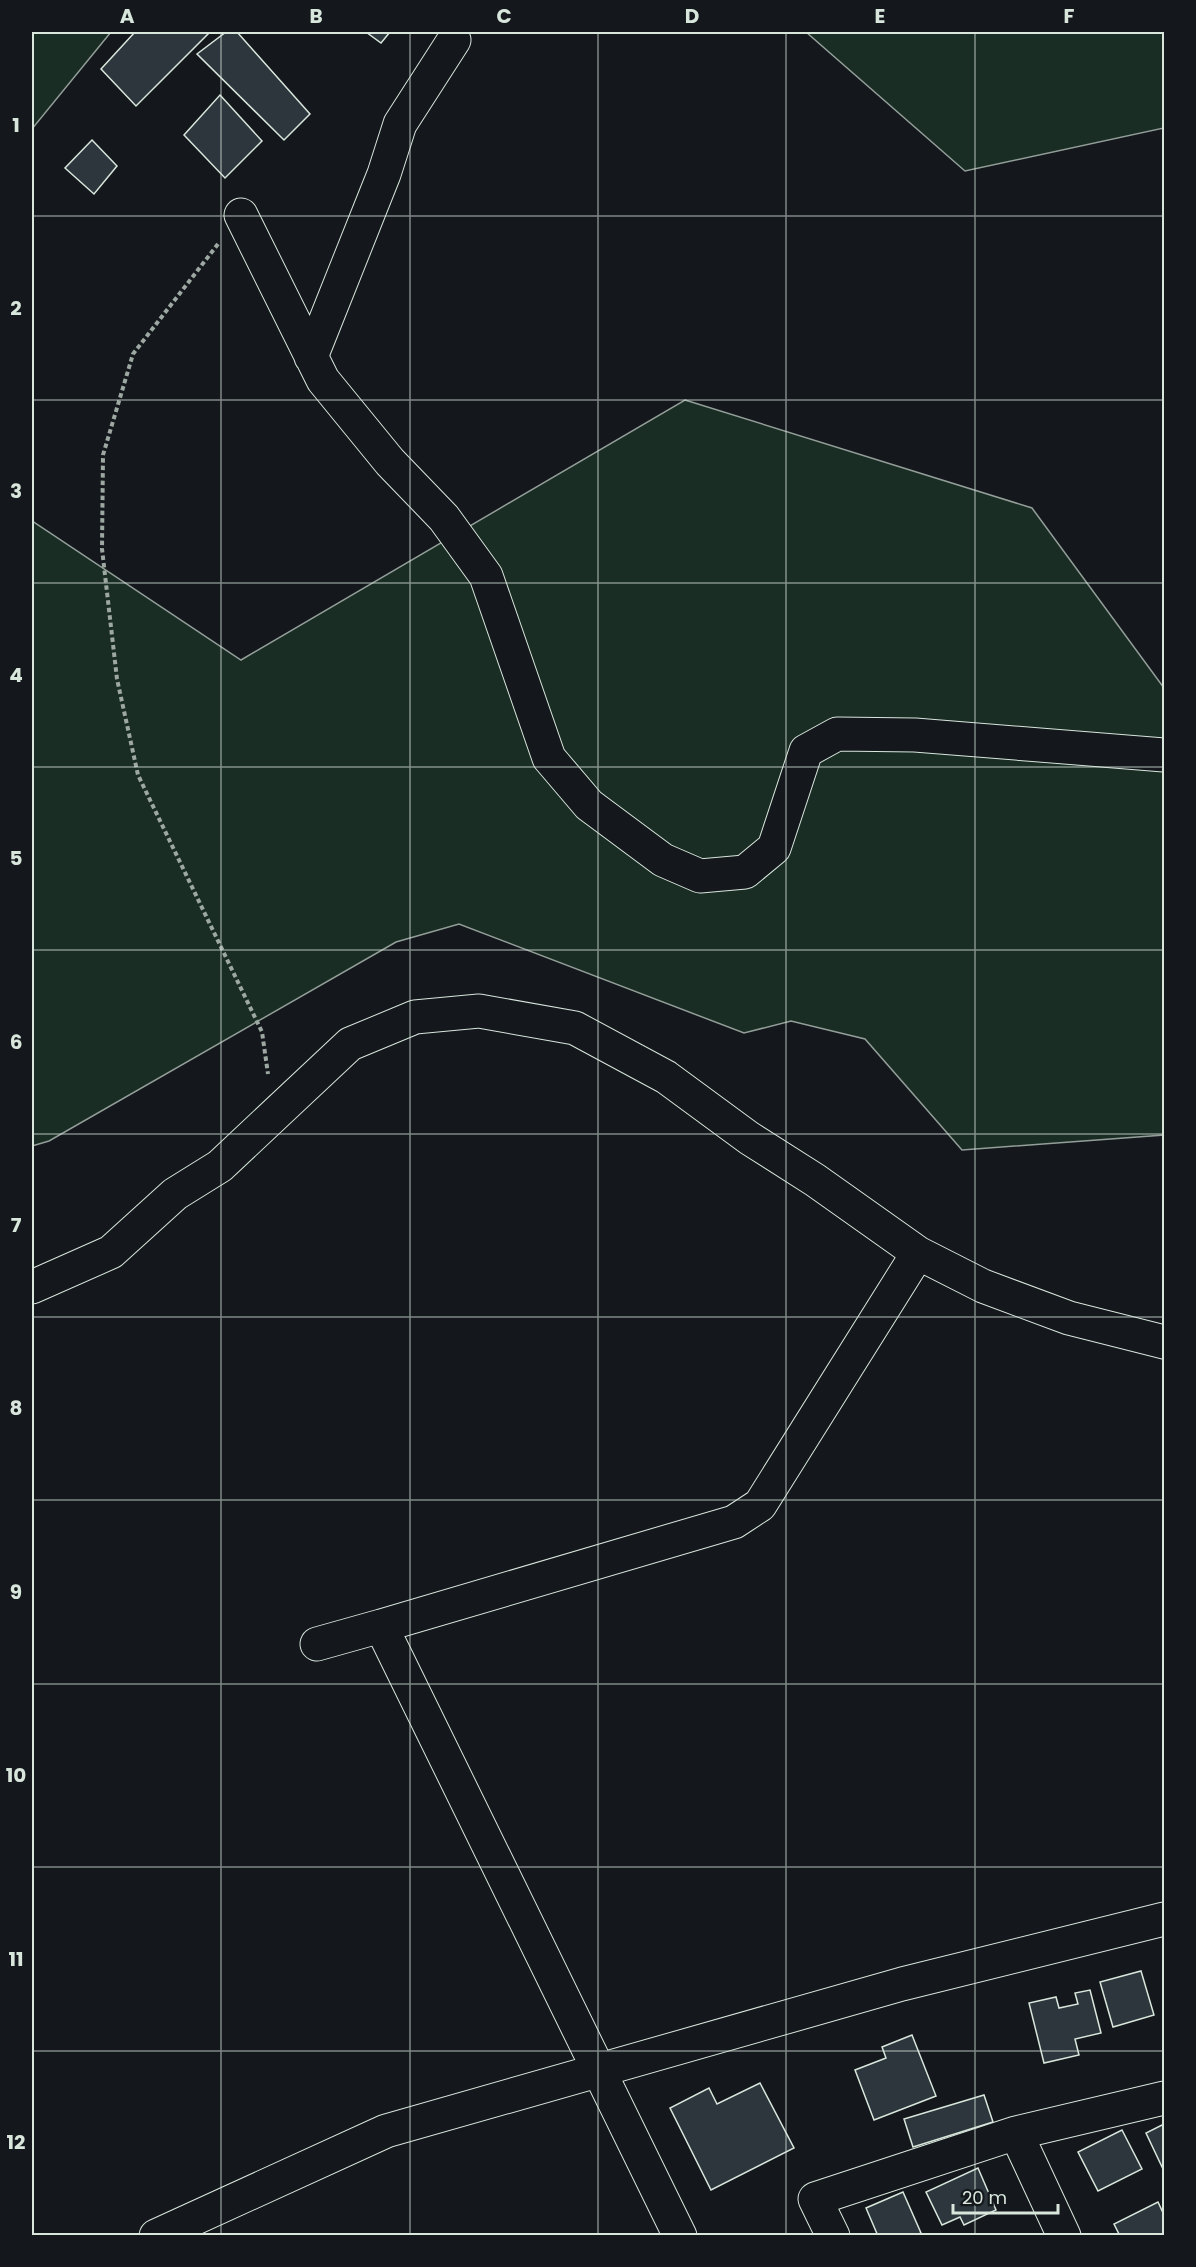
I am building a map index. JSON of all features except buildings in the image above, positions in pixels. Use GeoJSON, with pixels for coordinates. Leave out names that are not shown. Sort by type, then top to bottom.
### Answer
{"type":"FeatureCollection","features":[{"type":"Feature","properties":{"kind":"street"},"geometry":{"type":"LineString","coordinates":[[311,357],[384,174],[400,124],[454,40]]}},
{"type":"Feature","properties":{"kind":"street"},"geometry":{"type":"LineString","coordinates":[[241,215],[323,380],[390,462],[444,518],[486,576],[549,758],[590,805],[663,860],[700,876],[745,872],[774,848],[806,751],[837,734],[915,735],[1164,755]]}},
{"type":"Feature","properties":{"kind":"street"},"geometry":{"type":"LineString","coordinates":[[32,1287],[111,1252],[175,1194],[220,1166],[350,1044],[415,1017],[479,1011],[575,1028],[666,1077],[749,1138],[815,1180],[918,1253],[982,1286],[1069,1318],[1164,1342]]}},
{"type":"Feature","properties":{"kind":"street"},"geometry":{"type":"LineString","coordinates":[[317,1644],[734,1522],[760,1505],[918,1253]]}},
{"type":"Feature","properties":{"kind":"street"},"geometry":{"type":"LineString","coordinates":[[381,1626],[680,2235]]}},
{"type":"Feature","properties":{"kind":"street"},"geometry":{"type":"LineString","coordinates":[[156,2235],[386,2131],[902,1984],[1163,1924]]}},
{"type":"Feature","properties":{"kind":"street"},"geometry":{"type":"LineString","coordinates":[[833,2235],[815,2199],[1016,2133],[1164,2098]]}},
{"type":"Feature","properties":{"kind":"street"},"geometry":{"type":"LineString","coordinates":[[1016,2133],[1064,2235]]}},
{"type":"Feature","properties":{"kind":"path"},"geometry":{"type":"LineString","coordinates":[[241,215],[133,354],[103,455],[102,549],[117,679],[138,775],[262,1032],[273,1117]]}},
{"type":"Feature","properties":{"kind":"green space"},"geometry":{"type":"Polygon","coordinates":[[[32,32],[111,32],[32,129],[32,32]]]}},
{"type":"Feature","properties":{"kind":"green space"},"geometry":{"type":"Polygon","coordinates":[[[806,32],[1164,32],[1164,128],[965,171],[806,32]]]}},
{"type":"Feature","properties":{"kind":"green space"},"geometry":{"type":"Polygon","coordinates":[[[685,400],[1032,508],[1164,688],[1164,1135],[962,1150],[865,1039],[791,1021],[744,1033],[459,924],[396,942],[49,1141],[32,1146],[32,521],[241,660],[685,400]]]}}]}
